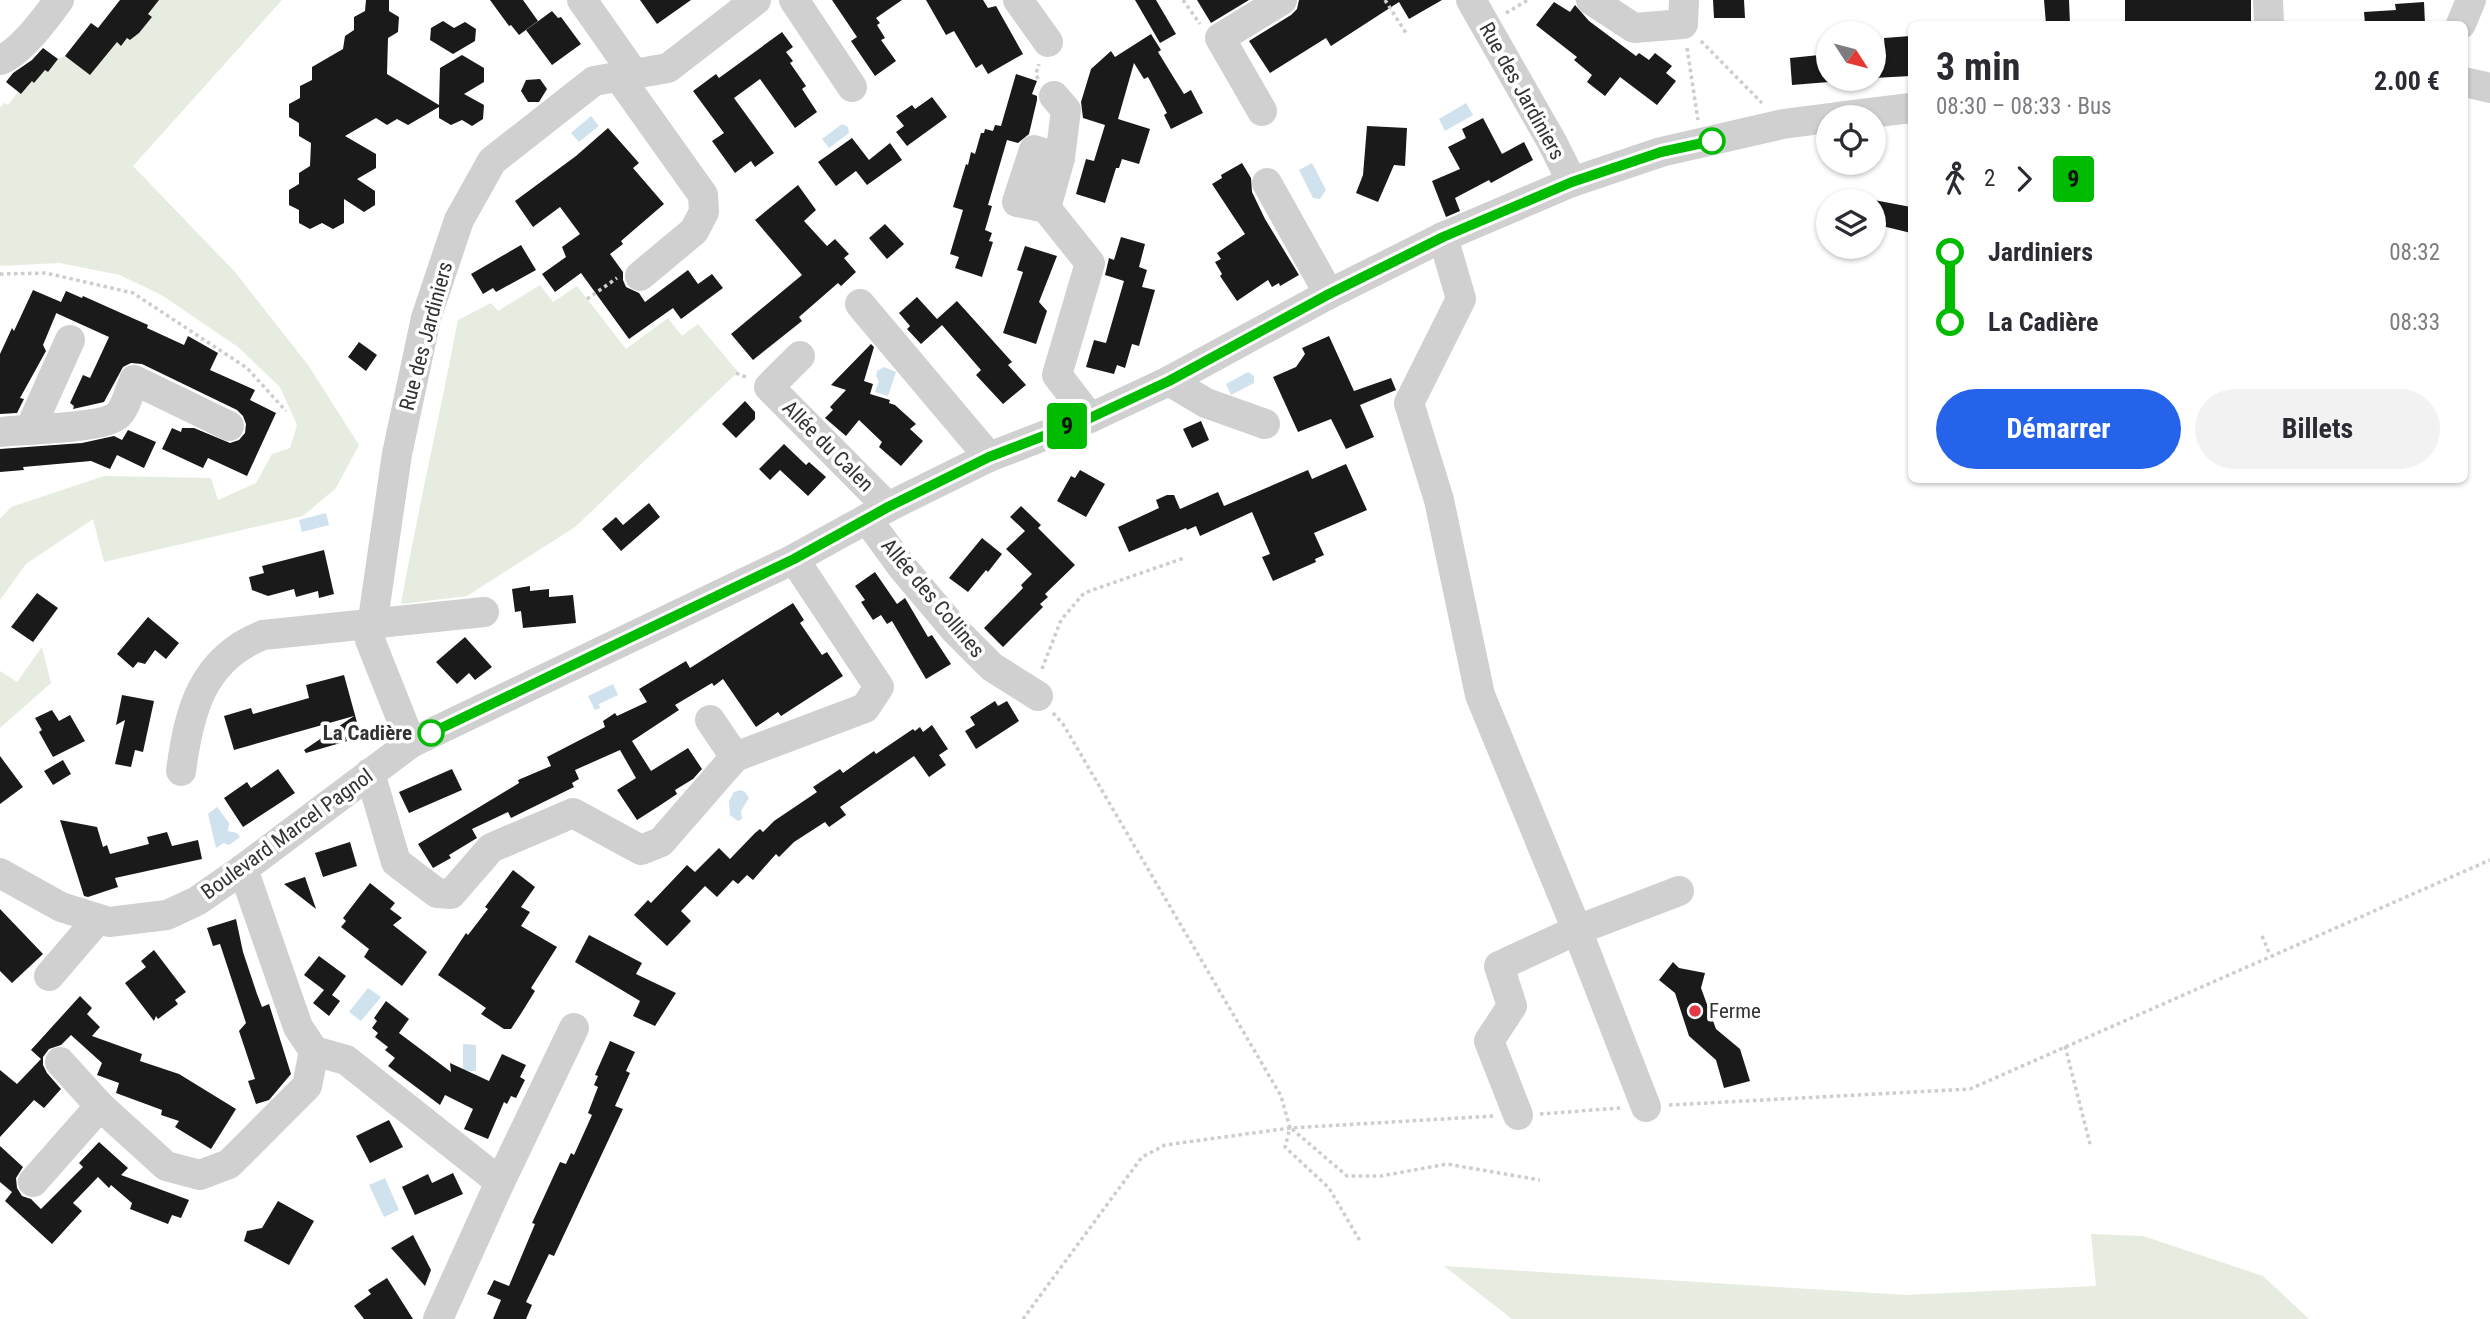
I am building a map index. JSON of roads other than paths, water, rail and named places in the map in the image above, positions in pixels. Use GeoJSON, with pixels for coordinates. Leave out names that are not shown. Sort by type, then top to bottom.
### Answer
{"type":"FeatureCollection","features":[{"type":"Feature","properties":{"kind":"street"},"geometry":{"type":"LineString","coordinates":[[0,60],[6,58],[29,37],[59,0]]}},
{"type":"Feature","properties":{"kind":"street"},"geometry":{"type":"LineString","coordinates":[[582,0],[626,76],[703,195],[704,212],[694,231],[640,276]]}},
{"type":"Feature","properties":{"kind":"street","name":"Rue des Jardiniers"},"geometry":{"type":"LineString","coordinates":[[411,743],[370,640],[397,454],[426,318],[459,220],[492,161],[594,81],[668,68],[756,0]]}},
{"type":"Feature","properties":{"kind":"street"},"geometry":{"type":"LineString","coordinates":[[794,0],[852,87]]}},
{"type":"Feature","properties":{"kind":"street"},"geometry":{"type":"LineString","coordinates":[[1018,0],[1048,42]]}},
{"type":"Feature","properties":{"kind":"street"},"geometry":{"type":"LineString","coordinates":[[1262,111],[1220,38],[1282,0]]}},
{"type":"Feature","properties":{"kind":"street","name":"Rue des Jardiniers"},"geometry":{"type":"LineString","coordinates":[[1471,0],[1572,182]]}},
{"type":"Feature","properties":{"kind":"street"},"geometry":{"type":"LineString","coordinates":[[1591,0],[1634,28],[1684,12]]}},
{"type":"Feature","properties":{"kind":"street"},"geometry":{"type":"LineString","coordinates":[[2268,0],[2269,21]]}},
{"type":"Feature","properties":{"kind":"street"},"geometry":{"type":"LineString","coordinates":[[2462,21],[2471,0]]}},
{"type":"Feature","properties":{"kind":"street"},"geometry":{"type":"LineString","coordinates":[[2468,83],[2490,88]]}},
{"type":"Feature","properties":{"kind":"street"},"geometry":{"type":"LineString","coordinates":[[1055,96],[1066,110],[1060,158],[1046,208],[1090,263],[1057,375],[1090,418]]}},
{"type":"Feature","properties":{"kind":"street"},"geometry":{"type":"LineString","coordinates":[[1886,111],[1908,108]]}},
{"type":"Feature","properties":{"kind":"street","name":"Boulevard Marcel Pagnol"},"geometry":{"type":"LineString","coordinates":[[0,873],[61,907],[109,922],[167,915],[197,901],[243,869],[411,743],[794,559],[989,457],[1090,418],[1169,381],[1329,294],[1443,237],[1572,182],[1661,152],[1783,124],[1816,120]]}},
{"type":"Feature","properties":{"kind":"street"},"geometry":{"type":"LineString","coordinates":[[1267,183],[1329,294]]}},
{"type":"Feature","properties":{"kind":"street"},"geometry":{"type":"LineString","coordinates":[[1443,237],[1461,299],[1409,404],[1439,500],[1480,695],[1577,930],[1646,1107]]}},
{"type":"Feature","properties":{"kind":"street"},"geometry":{"type":"LineString","coordinates":[[860,304],[989,457]]}},
{"type":"Feature","properties":{"kind":"street"},"geometry":{"type":"LineString","coordinates":[[30,429],[70,340]]}},
{"type":"Feature","properties":{"kind":"street","name":"Allée du Calen"},"geometry":{"type":"LineString","coordinates":[[800,356],[769,387],[878,513]]}},
{"type":"Feature","properties":{"kind":"street"},"geometry":{"type":"LineString","coordinates":[[0,432],[108,420],[119,414],[134,380],[229,425]]}},
{"type":"Feature","properties":{"kind":"street"},"geometry":{"type":"LineString","coordinates":[[1169,381],[1206,402],[1265,424]]}},
{"type":"Feature","properties":{"kind":"street","name":"Allée des Collines"},"geometry":{"type":"LineString","coordinates":[[878,513],[902,568],[992,667],[1038,696]]}},
{"type":"Feature","properties":{"kind":"street"},"geometry":{"type":"LineString","coordinates":[[370,773],[396,862],[437,893],[452,894],[491,848],[573,813],[641,850],[661,842],[735,757],[865,708],[879,687],[794,559]]}},
{"type":"Feature","properties":{"kind":"street"},"geometry":{"type":"LineString","coordinates":[[181,771],[185,743],[204,684],[218,663],[242,643],[263,635],[484,612]]}},
{"type":"Feature","properties":{"kind":"street"},"geometry":{"type":"LineString","coordinates":[[710,720],[735,757]]}},
{"type":"Feature","properties":{"kind":"street"},"geometry":{"type":"LineString","coordinates":[[243,869],[298,1027],[314,1051],[346,1060],[500,1182]]}},
{"type":"Feature","properties":{"kind":"street"},"geometry":{"type":"LineString","coordinates":[[1517,1115],[1489,1041],[1512,1006],[1499,966],[1577,930],[1679,891]]}},
{"type":"Feature","properties":{"kind":"street"},"geometry":{"type":"LineString","coordinates":[[49,976],[98,919]]}},
{"type":"Feature","properties":{"kind":"street"},"geometry":{"type":"LineString","coordinates":[[438,1319],[573,1028]]}},
{"type":"Feature","properties":{"kind":"street"},"geometry":{"type":"LineString","coordinates":[[60,1062],[100,1106],[166,1167],[200,1175],[229,1164],[307,1086],[314,1051]]}},
{"type":"Feature","properties":{"kind":"street"},"geometry":{"type":"LineString","coordinates":[[33,1182],[100,1106]]}},
{"type":"Feature","properties":{"kind":"water"},"geometry":{"type":"Polygon","coordinates":[[[1466,103],[1473,115],[1445,131],[1439,119],[1466,103]]]}},
{"type":"Feature","properties":{"kind":"water"},"geometry":{"type":"Polygon","coordinates":[[[591,116],[599,126],[579,142],[571,133],[591,116]]]}},
{"type":"Feature","properties":{"kind":"water"},"geometry":{"type":"Polygon","coordinates":[[[842,124],[848,127],[849,133],[829,148],[822,139],[842,124]]]}},
{"type":"Feature","properties":{"kind":"water"},"geometry":{"type":"Polygon","coordinates":[[[1312,163],[1326,190],[1320,199],[1313,198],[1299,170],[1312,163]]]}},
{"type":"Feature","properties":{"kind":"water"},"geometry":{"type":"Polygon","coordinates":[[[884,367],[896,372],[888,396],[875,392],[879,381],[877,371],[884,367]]]}},
{"type":"Feature","properties":{"kind":"water"},"geometry":{"type":"Polygon","coordinates":[[[1248,372],[1254,376],[1254,383],[1231,395],[1226,384],[1248,372]]]}},
{"type":"Feature","properties":{"kind":"water"},"geometry":{"type":"Polygon","coordinates":[[[326,513],[329,525],[302,532],[299,520],[326,513]]]}},
{"type":"Feature","properties":{"kind":"water"},"geometry":{"type":"Polygon","coordinates":[[[613,684],[618,695],[599,704],[600,708],[595,710],[588,696],[613,684]]]}},
{"type":"Feature","properties":{"kind":"water"},"geometry":{"type":"Polygon","coordinates":[[[740,790],[749,798],[741,811],[742,819],[738,821],[730,815],[729,801],[734,792],[740,790]]]}},
{"type":"Feature","properties":{"kind":"water"},"geometry":{"type":"Polygon","coordinates":[[[217,807],[229,823],[228,831],[237,833],[240,837],[229,845],[224,843],[216,848],[208,814],[217,807]]]}},
{"type":"Feature","properties":{"kind":"water"},"geometry":{"type":"Polygon","coordinates":[[[368,988],[381,997],[361,1021],[349,1012],[368,988]]]}},
{"type":"Feature","properties":{"kind":"water"},"geometry":{"type":"Polygon","coordinates":[[[463,1044],[476,1045],[476,1071],[463,1071],[463,1044]]]}},
{"type":"Feature","properties":{"kind":"water"},"geometry":{"type":"Polygon","coordinates":[[[385,1178],[399,1210],[384,1217],[369,1185],[385,1178]]]}},
{"type":"Feature","properties":{"kind":"place","name":"La Cadière"},"geometry":{"type":"Point","coordinates":[431,733]}},
{"type":"Feature","properties":{"kind":"place","name":"Ferme"},"geometry":{"type":"Point","coordinates":[1695,1011]}}]}
